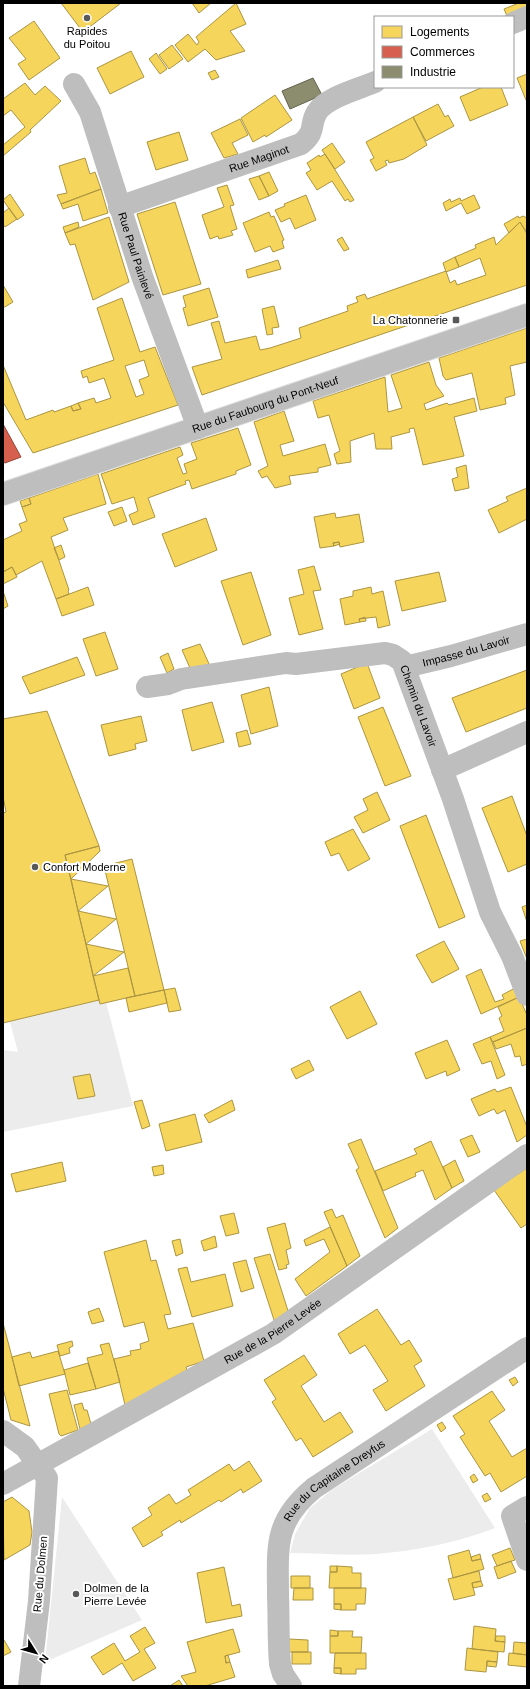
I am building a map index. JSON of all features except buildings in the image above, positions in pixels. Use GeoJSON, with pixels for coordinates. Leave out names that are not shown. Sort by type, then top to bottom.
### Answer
{"type":"FeatureCollection","features":[{"type":"Feature","properties":{"kind":"street"},"geometry":{"type":"LineString","coordinates":[[514,23],[527,17]]}},
{"type":"Feature","properties":{"kind":"street","name":"Rue Maginot"},"geometry":{"type":"LineString","coordinates":[[119,207],[302,144],[309,138],[313,131],[316,113],[326,103],[374,82]]}},
{"type":"Feature","properties":{"kind":"street","name":"Rue Paul Painlevé"},"geometry":{"type":"LineString","coordinates":[[74,84],[90,112],[142,276],[198,428]]}},
{"type":"Feature","properties":{"kind":"street","name":"Rue du Faubourg du Pont-Neuf"},"geometry":{"type":"LineString","coordinates":[[3,494],[527,315]]}},
{"type":"Feature","properties":{"kind":"street","name":"Impasse du Lavoir"},"geometry":{"type":"LineString","coordinates":[[405,667],[451,656],[527,634]]}},
{"type":"Feature","properties":{"kind":"street","name":"Chemin du Lavoir"},"geometry":{"type":"LineString","coordinates":[[147,687],[168,684],[181,679],[286,663],[296,664],[385,653],[394,655],[402,661],[442,770],[490,912],[512,956],[527,995]]}},
{"type":"Feature","properties":{"kind":"street"},"geometry":{"type":"LineString","coordinates":[[442,770],[527,732]]}},
{"type":"Feature","properties":{"kind":"street","name":"Rue de la Pierre Levée"},"geometry":{"type":"LineString","coordinates":[[3,1484],[273,1334],[527,1155]]}},
{"type":"Feature","properties":{"kind":"street","name":"Rue du Capitaine Dreyfus"},"geometry":{"type":"LineString","coordinates":[[291,1686],[283,1674],[280,1664],[277,1553],[284,1525],[299,1500],[314,1488],[527,1348]]}},
{"type":"Feature","properties":{"kind":"street","name":"Rue du Dolmen"},"geometry":{"type":"LineString","coordinates":[[3,1431],[25,1447],[47,1478],[39,1601],[29,1686]]}},
{"type":"Feature","properties":{"kind":"street"},"geometry":{"type":"LineString","coordinates":[[527,1507],[512,1516],[527,1560]]}},
{"type":"Feature","properties":{"kind":"shaded area"},"geometry":{"type":"Polygon","coordinates":[[[99,1000],[106,1002],[133,1106],[3,1132],[3,1050],[18,1052],[10,1022],[99,1000]]]}},
{"type":"Feature","properties":{"kind":"shaded area"},"geometry":{"type":"Polygon","coordinates":[[[432,1429],[495,1528],[452,1542],[391,1553],[355,1555],[290,1553],[295,1534],[310,1508],[333,1489],[432,1429]]]}},
{"type":"Feature","properties":{"kind":"shaded area"},"geometry":{"type":"Polygon","coordinates":[[[62,1497],[142,1620],[45,1662],[62,1497]]]}},
{"type":"Feature","properties":{"kind":"place","name":"Rapides du Poitou"},"geometry":{"type":"Point","coordinates":[87,18]}},
{"type":"Feature","properties":{"kind":"place","name":"La Chatonnerie"},"geometry":{"type":"Point","coordinates":[456,320]}},
{"type":"Feature","properties":{"kind":"place","name":"Confort Moderne"},"geometry":{"type":"Point","coordinates":[35,867]}},
{"type":"Feature","properties":{"kind":"place","name":"Dolmen de la Pierre Levée"},"geometry":{"type":"Point","coordinates":[76,1594]}}]}
